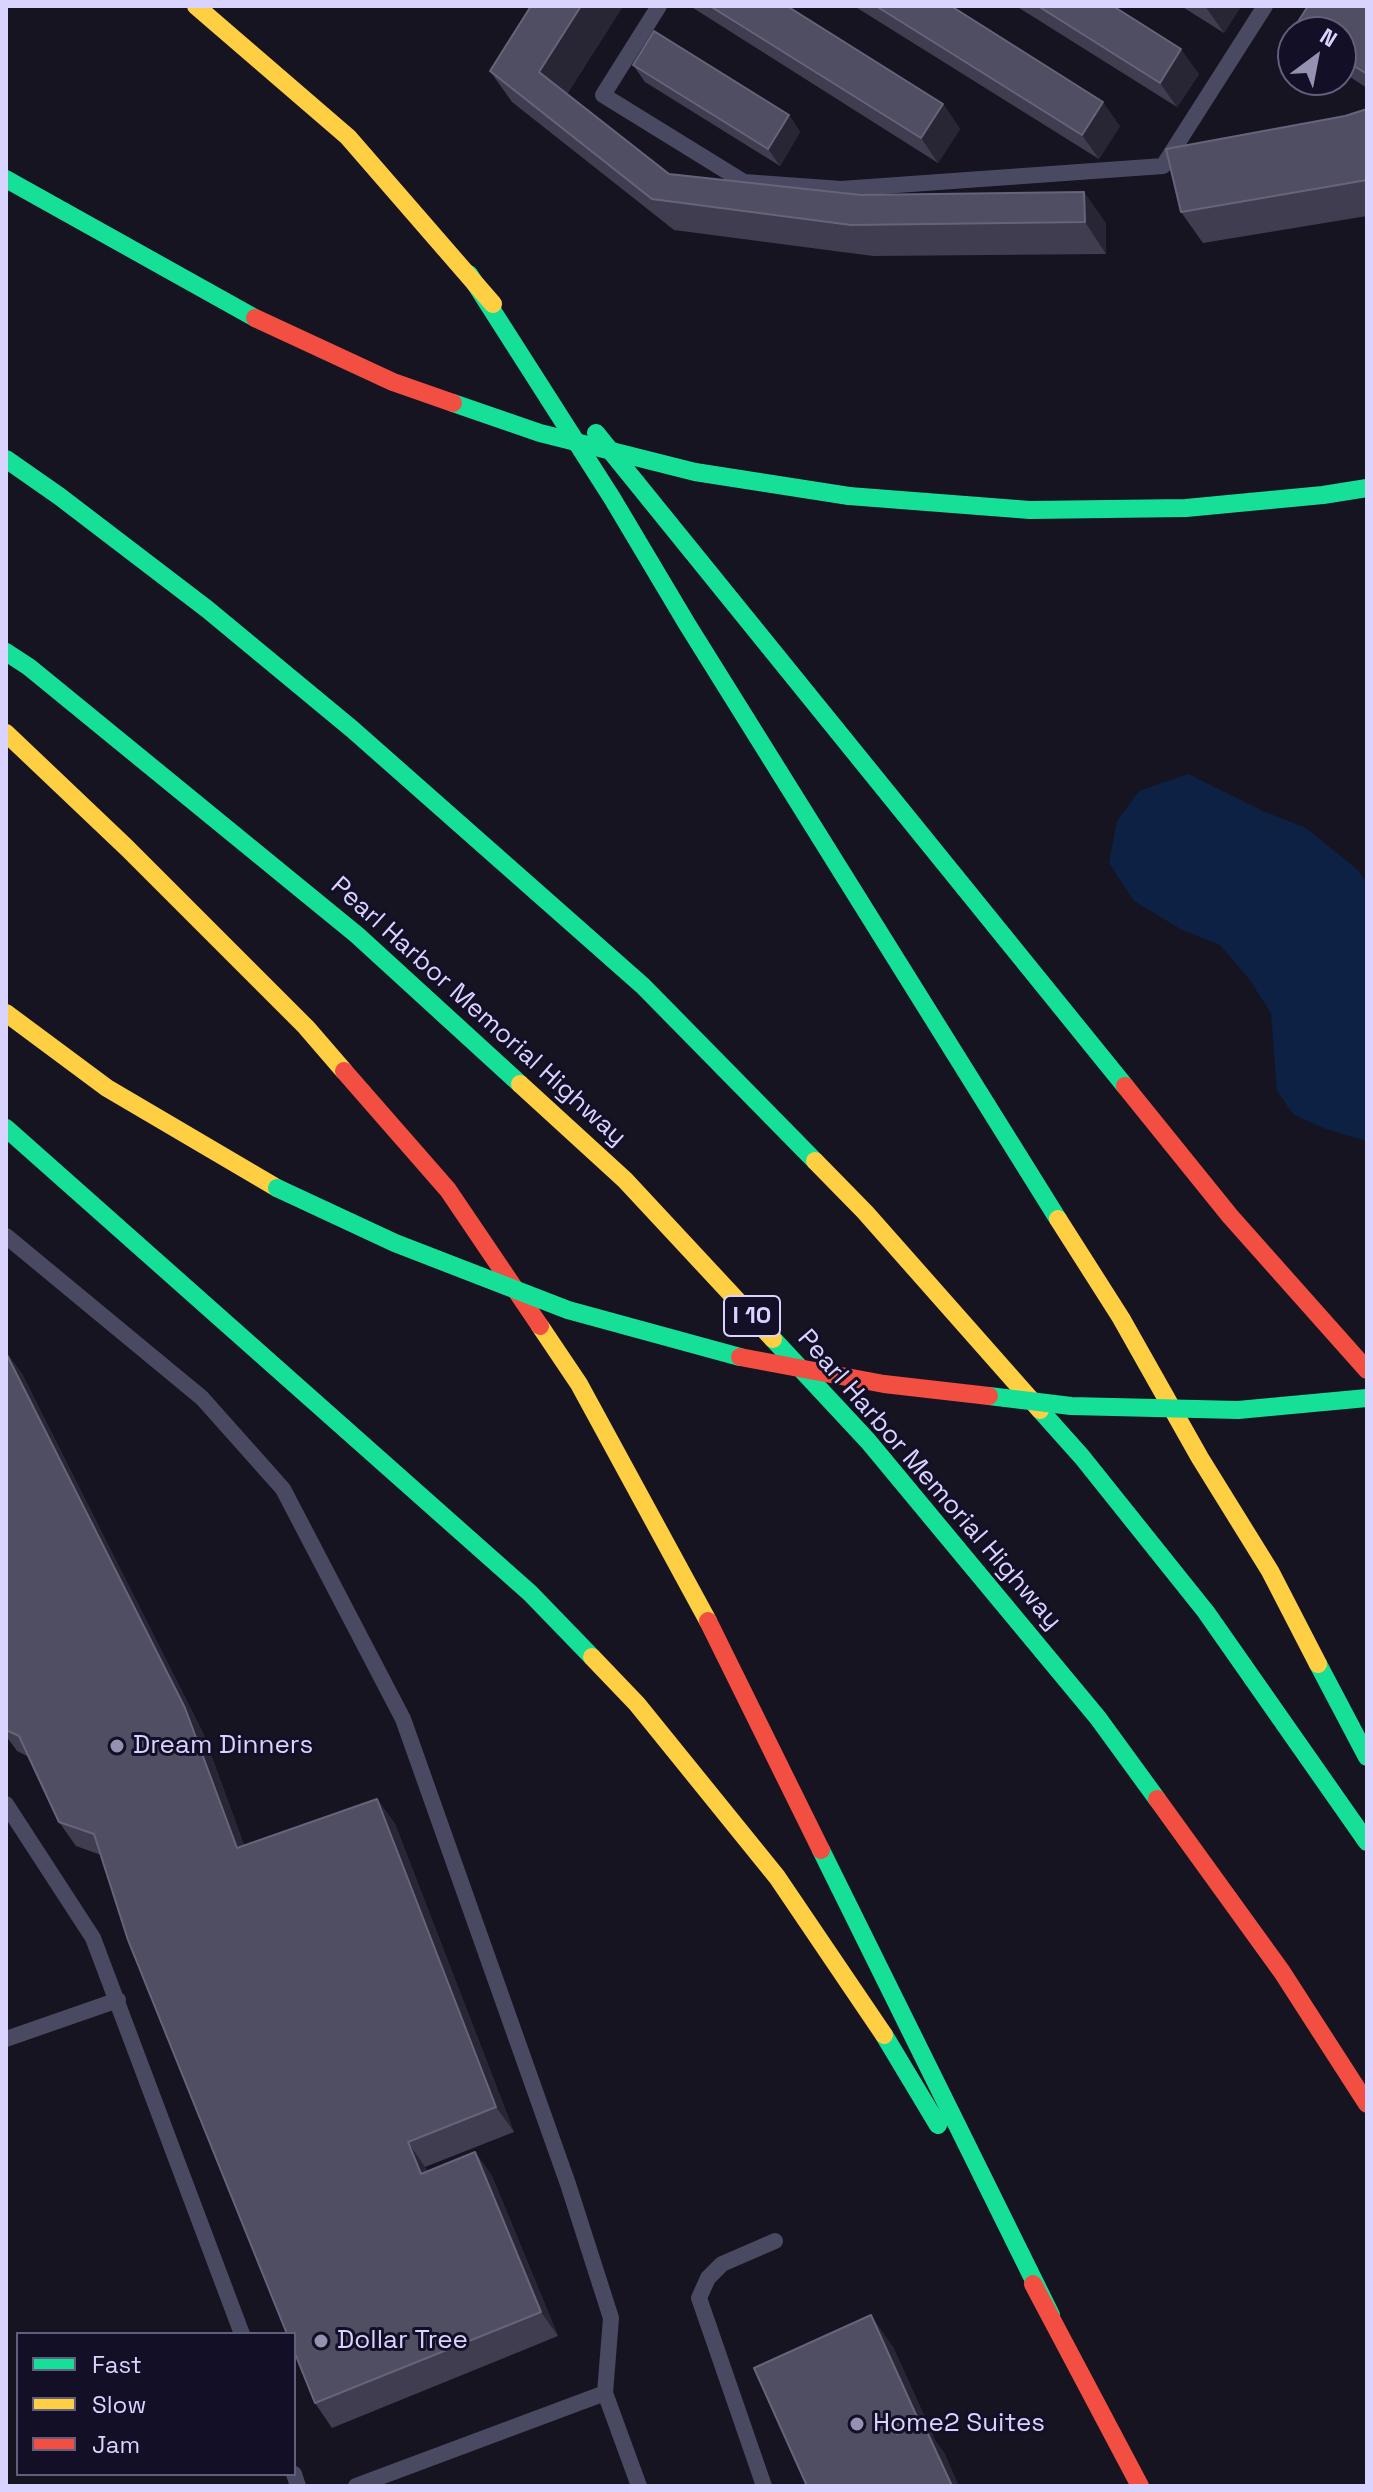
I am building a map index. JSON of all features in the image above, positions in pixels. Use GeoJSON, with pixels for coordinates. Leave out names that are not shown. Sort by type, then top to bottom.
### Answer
{"type":"FeatureCollection","features":[{"type":"Feature","properties":{"kind":"main road"},"geometry":{"type":"LineString","coordinates":[[196,6],[348,137],[469,274],[1230,1216],[1367,1370]]}},
{"type":"Feature","properties":{"kind":"main road"},"geometry":{"type":"LineString","coordinates":[[6,179],[255,318],[393,382],[540,433],[695,472],[849,496],[1030,510],[1186,508],[1367,488]]}},
{"type":"Feature","properties":{"kind":"main road"},"geometry":{"type":"LineString","coordinates":[[469,274],[612,498],[1016,1155],[1121,1318],[1200,1458],[1270,1571],[1367,1757]]}},
{"type":"Feature","properties":{"kind":"main road"},"geometry":{"type":"LineString","coordinates":[[6,459],[207,609],[352,729],[643,986],[721,1065],[865,1212],[1082,1457],[1206,1612],[1367,1842]]}},
{"type":"Feature","properties":{"kind":"main road","name":"Pearl Harbor Memorial Highway"},"geometry":{"type":"LineString","coordinates":[[6,652],[41,677],[357,935],[636,1191],[868,1441],[1098,1718],[1282,1972],[1367,2104]]}},
{"type":"Feature","properties":{"kind":"main road"},"geometry":{"type":"LineString","coordinates":[[6,733],[127,848],[306,1027],[448,1190],[579,1384],[690,1585],[1051,2315],[1140,2486]]}},
{"type":"Feature","properties":{"kind":"main road"},"geometry":{"type":"LineString","coordinates":[[6,1013],[107,1088],[277,1188],[395,1243],[568,1310],[740,1356],[884,1384],[1071,1406],[1238,1410],[1367,1398]]}},
{"type":"Feature","properties":{"kind":"main road"},"geometry":{"type":"LineString","coordinates":[[6,1128],[530,1593],[637,1704],[777,1877],[892,2047],[1051,2315]]}},
{"type":"Feature","properties":{"kind":"lane"},"geometry":{"type":"LineString","coordinates":[[659,6],[603,95],[744,182],[841,189],[1163,166],[1265,6]]}},
{"type":"Feature","properties":{"kind":"lane"},"geometry":{"type":"LineString","coordinates":[[6,1236],[202,1398],[283,1489],[396,1706],[568,2184],[611,2318],[605,2393],[639,2486]]}},
{"type":"Feature","properties":{"kind":"lane"},"geometry":{"type":"LineString","coordinates":[[6,1804],[93,1938],[241,2332]]}},
{"type":"Feature","properties":{"kind":"lane"},"geometry":{"type":"LineString","coordinates":[[6,2039],[118,2000]]}},
{"type":"Feature","properties":{"kind":"lane"},"geometry":{"type":"LineString","coordinates":[[764,2486],[699,2298],[708,2278],[722,2264],[775,2241]]}},
{"type":"Feature","properties":{"kind":"lane"},"geometry":{"type":"LineString","coordinates":[[356,2486],[605,2393]]}},
{"type":"Feature","properties":{"kind":"water"},"geometry":{"type":"Polygon","coordinates":[[[1188,774],[1263,811],[1306,828],[1358,870],[1367,884],[1367,1141],[1326,1129],[1294,1115],[1277,1091],[1271,1013],[1249,979],[1220,945],[1182,930],[1134,901],[1109,863],[1117,821],[1139,791],[1188,774]]]}},
{"type":"Feature","properties":{"kind":"building"},"geometry":{"type":"Polygon","coordinates":[[[531,6],[581,6],[539,72],[669,174],[861,195],[1084,192],[1085,222],[851,225],[652,199],[490,71],[531,6]]]}},
{"type":"Feature","properties":{"kind":"building"},"geometry":{"type":"Polygon","coordinates":[[[710,6],[787,6],[943,104],[921,138],[710,6]]]}},
{"type":"Feature","properties":{"kind":"building"},"geometry":{"type":"Polygon","coordinates":[[[876,6],[951,6],[1103,102],[1082,135],[876,6]]]}},
{"type":"Feature","properties":{"kind":"building"},"geometry":{"type":"Polygon","coordinates":[[[1038,6],[1113,6],[1181,49],[1160,83],[1038,6]]]}},
{"type":"Feature","properties":{"kind":"building"},"geometry":{"type":"Polygon","coordinates":[[[1308,6],[1367,6],[1367,74],[1357,68],[1357,16],[1302,16],[1308,6]]]}},
{"type":"Feature","properties":{"kind":"building"},"geometry":{"type":"Polygon","coordinates":[[[654,31],[789,115],[768,149],[633,65],[654,31]]]}},
{"type":"Feature","properties":{"kind":"building"},"geometry":{"type":"Polygon","coordinates":[[[1367,109],[1367,180],[1181,212],[1166,149],[1345,116],[1367,109]]]}},
{"type":"Feature","properties":{"kind":"building"},"geometry":{"type":"Polygon","coordinates":[[[6,1353],[185,1708],[237,1848],[377,1799],[496,2107],[408,2142],[421,2174],[475,2152],[541,2312],[315,2403],[296,2356],[296,2332],[286,2332],[128,1940],[94,1834],[59,1822],[19,1736],[6,1730],[6,1353]]]}},
{"type":"Feature","properties":{"kind":"building","name":"Home2 Suites"},"geometry":{"type":"Polygon","coordinates":[[[871,2315],[917,2417],[894,2428],[897,2434],[923,2423],[952,2486],[807,2486],[754,2368],[871,2315]]]}},
{"type":"Feature","properties":{"kind":"traffic: fast"},"geometry":{"type":"LineString","coordinates":[[6,179],[255,318]]}},
{"type":"Feature","properties":{"kind":"traffic: fast"},"geometry":{"type":"LineString","coordinates":[[469,274],[612,498],[687,624],[1058,1219]]}},
{"type":"Feature","properties":{"kind":"traffic: fast"},"geometry":{"type":"LineString","coordinates":[[453,403],[540,433],[695,472],[849,496]]}},
{"type":"Feature","properties":{"kind":"traffic: fast"},"geometry":{"type":"LineString","coordinates":[[596,433],[1125,1086]]}},
{"type":"Feature","properties":{"kind":"traffic: fast"},"geometry":{"type":"LineString","coordinates":[[6,459],[207,609],[352,729],[643,986],[815,1161]]}},
{"type":"Feature","properties":{"kind":"traffic: fast"},"geometry":{"type":"LineString","coordinates":[[849,496],[1030,510],[1186,508],[1367,488]]}},
{"type":"Feature","properties":{"kind":"traffic: fast"},"geometry":{"type":"LineString","coordinates":[[6,652],[29,667],[357,935],[520,1084]]}},
{"type":"Feature","properties":{"kind":"traffic: fast"},"geometry":{"type":"LineString","coordinates":[[6,1128],[530,1593],[592,1657]]}},
{"type":"Feature","properties":{"kind":"traffic: fast"},"geometry":{"type":"LineString","coordinates":[[277,1188],[395,1243],[568,1310],[740,1357]]}},
{"type":"Feature","properties":{"kind":"traffic: fast"},"geometry":{"type":"LineString","coordinates":[[773,1339],[868,1441],[1098,1718],[1157,1799]]}},
{"type":"Feature","properties":{"kind":"traffic: fast"},"geometry":{"type":"LineString","coordinates":[[989,1396],[1071,1406],[1238,1410],[1367,1398]]}},
{"type":"Feature","properties":{"kind":"traffic: fast"},"geometry":{"type":"LineString","coordinates":[[1040,1410],[1082,1457],[1206,1612],[1367,1842]]}},
{"type":"Feature","properties":{"kind":"traffic: fast"},"geometry":{"type":"LineString","coordinates":[[1318,1664],[1367,1757]]}},
{"type":"Feature","properties":{"kind":"traffic: fast"},"geometry":{"type":"LineString","coordinates":[[821,1850],[1051,2315]]}},
{"type":"Feature","properties":{"kind":"traffic: fast"},"geometry":{"type":"LineString","coordinates":[[884,2035],[938,2125]]}},
{"type":"Feature","properties":{"kind":"traffic: slow"},"geometry":{"type":"LineString","coordinates":[[196,6],[348,137],[493,304]]}},
{"type":"Feature","properties":{"kind":"traffic: slow"},"geometry":{"type":"LineString","coordinates":[[6,733],[127,848],[306,1027],[344,1071]]}},
{"type":"Feature","properties":{"kind":"traffic: slow"},"geometry":{"type":"LineString","coordinates":[[6,1013],[107,1088],[277,1188]]}},
{"type":"Feature","properties":{"kind":"traffic: slow"},"geometry":{"type":"LineString","coordinates":[[520,1084],[625,1180],[773,1339]]}},
{"type":"Feature","properties":{"kind":"traffic: slow"},"geometry":{"type":"LineString","coordinates":[[815,1161],[865,1212],[1040,1410]]}},
{"type":"Feature","properties":{"kind":"traffic: slow"},"geometry":{"type":"LineString","coordinates":[[1058,1219],[1121,1318],[1200,1458],[1270,1571],[1318,1664]]}},
{"type":"Feature","properties":{"kind":"traffic: slow"},"geometry":{"type":"LineString","coordinates":[[540,1326],[579,1384],[708,1621]]}},
{"type":"Feature","properties":{"kind":"traffic: slow"},"geometry":{"type":"LineString","coordinates":[[592,1657],[637,1704],[777,1877],[884,2035]]}},
{"type":"Feature","properties":{"kind":"traffic: jam"},"geometry":{"type":"LineString","coordinates":[[255,318],[393,382],[453,403]]}},
{"type":"Feature","properties":{"kind":"traffic: jam"},"geometry":{"type":"LineString","coordinates":[[344,1071],[448,1190],[540,1326]]}},
{"type":"Feature","properties":{"kind":"traffic: jam"},"geometry":{"type":"LineString","coordinates":[[1125,1086],[1230,1216],[1367,1370]]}},
{"type":"Feature","properties":{"kind":"traffic: jam"},"geometry":{"type":"LineString","coordinates":[[740,1357],[884,1384],[989,1396]]}},
{"type":"Feature","properties":{"kind":"traffic: jam"},"geometry":{"type":"LineString","coordinates":[[708,1621],[821,1850]]}},
{"type":"Feature","properties":{"kind":"traffic: jam"},"geometry":{"type":"LineString","coordinates":[[1157,1799],[1282,1972],[1367,2104]]}},
{"type":"Feature","properties":{"kind":"traffic: jam"},"geometry":{"type":"LineString","coordinates":[[1033,2284],[1140,2486]]}},
{"type":"Feature","properties":{"kind":"place","name":"Dream Dinners"},"geometry":{"type":"Point","coordinates":[117,1746]}},
{"type":"Feature","properties":{"kind":"place","name":"Dollar Tree"},"geometry":{"type":"Point","coordinates":[321,2341]}},
{"type":"Feature","properties":{"kind":"place","name":"Home2 Suites"},"geometry":{"type":"Point","coordinates":[857,2424]}}]}
